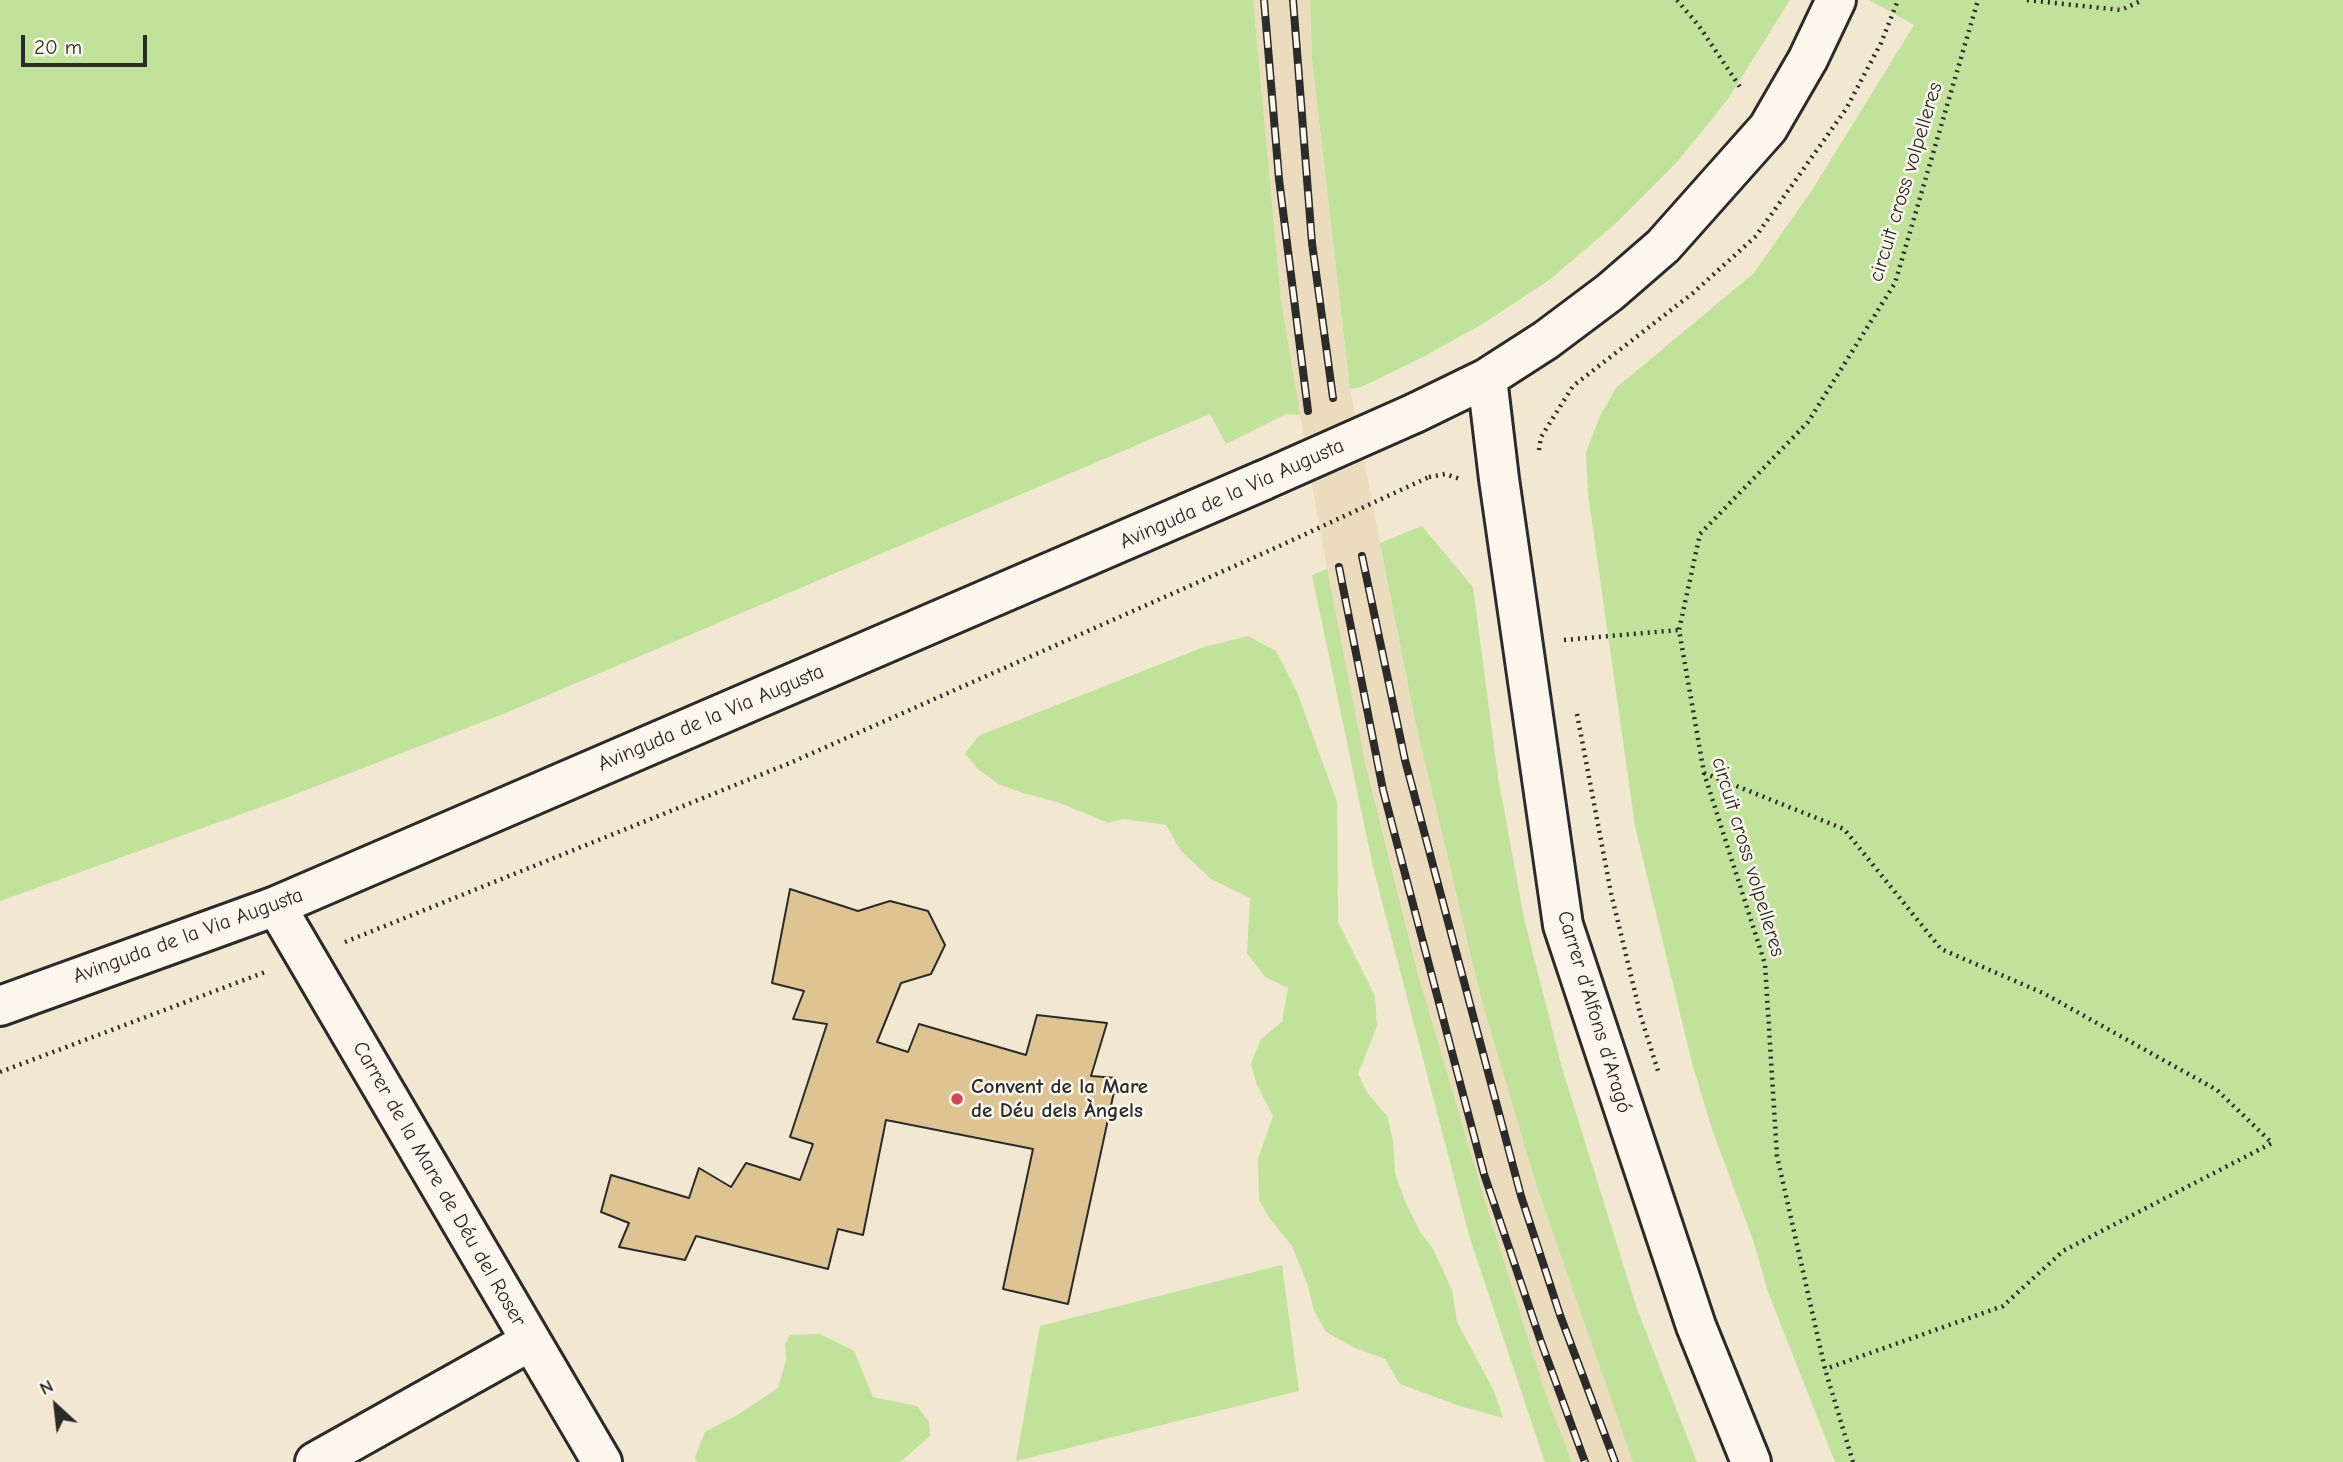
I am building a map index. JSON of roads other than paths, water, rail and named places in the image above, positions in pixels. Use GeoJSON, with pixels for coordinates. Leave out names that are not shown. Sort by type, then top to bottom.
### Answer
{"type":"FeatureCollection","features":[{"type":"Feature","properties":{"kind":"street"},"geometry":{"type":"LineString","coordinates":[[1487,378],[1546,340],[1610,292],[1662,246],[1768,128],[1808,59],[1836,0]]}},
{"type":"Feature","properties":{"kind":"street","name":"Avinguda de la Via Augusta"},"geometry":{"type":"LineString","coordinates":[[0,1006],[276,906],[1264,481],[1487,378]]}},
{"type":"Feature","properties":{"kind":"street","name":"Carrer d'Alfons d'Aragó"},"geometry":{"type":"LineString","coordinates":[[1487,378],[1563,925],[1696,1326],[1751,1462]]}},
{"type":"Feature","properties":{"kind":"street","name":"Carrer de la Mare de Déu del Roser"},"geometry":{"type":"LineString","coordinates":[[276,906],[602,1462]]}},
{"type":"Feature","properties":{"kind":"street"},"geometry":{"type":"LineString","coordinates":[[315,1462],[531,1341]]}},
{"type":"Feature","properties":{"kind":"railway"},"geometry":{"type":"LineString","coordinates":[[1264,0],[1279,179],[1308,411]]}},
{"type":"Feature","properties":{"kind":"railway"},"geometry":{"type":"LineString","coordinates":[[1293,0],[1312,243],[1333,398]]}},
{"type":"Feature","properties":{"kind":"railway"},"geometry":{"type":"LineString","coordinates":[[1362,556],[1405,760],[1521,1196],[1560,1315],[1615,1462]]}},
{"type":"Feature","properties":{"kind":"railway"},"geometry":{"type":"LineString","coordinates":[[1339,567],[1383,790],[1484,1174],[1585,1462]]}},
{"type":"Feature","properties":{"kind":"place","name":"Convent de la Mare de Déu dels Àngels"},"geometry":{"type":"Point","coordinates":[957,1099]}}]}
